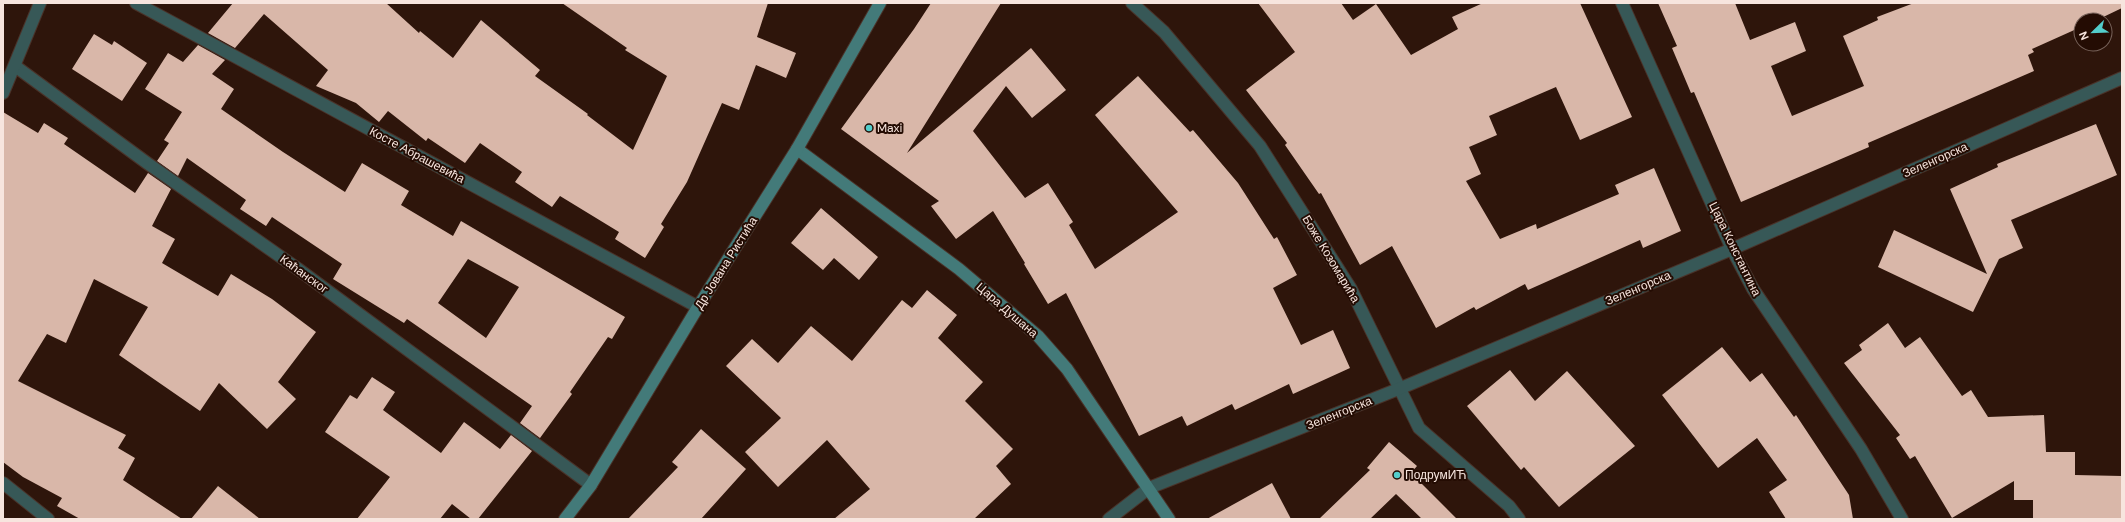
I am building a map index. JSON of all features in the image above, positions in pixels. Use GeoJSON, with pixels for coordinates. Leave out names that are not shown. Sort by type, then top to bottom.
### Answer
{"type":"FeatureCollection","features":[{"type":"Feature","properties":{"kind":"street"},"geometry":{"type":"LineString","coordinates":[[3,93],[40,3]]}},
{"type":"Feature","properties":{"kind":"street","name":"Косте Абрашевића"},"geometry":{"type":"LineString","coordinates":[[136,3],[698,307]]}},
{"type":"Feature","properties":{"kind":"street","name":"Др Јована Ристића"},"geometry":{"type":"LineString","coordinates":[[565,519],[591,485],[698,307],[797,149],[880,3]]}},
{"type":"Feature","properties":{"kind":"street","name":"Боже Козомарића"},"geometry":{"type":"LineString","coordinates":[[1132,3],[1164,32],[1260,146],[1351,288],[1401,388],[1419,428],[1509,506],[1519,519]]}},
{"type":"Feature","properties":{"kind":"street","name":"Цара Константина"},"geometry":{"type":"LineString","coordinates":[[1622,3],[1732,249],[1753,290],[1861,449],[1902,519]]}},
{"type":"Feature","properties":{"kind":"street","name":"Каћанског"},"geometry":{"type":"LineString","coordinates":[[15,66],[147,163],[310,278],[591,485]]}},
{"type":"Feature","properties":{"kind":"street","name":"Зеленгорска"},"geometry":{"type":"LineString","coordinates":[[1110,519],[1149,488],[1401,388],[1732,249],[2122,78]]}},
{"type":"Feature","properties":{"kind":"street","name":"Цара Душана"},"geometry":{"type":"LineString","coordinates":[[797,149],[959,269],[1038,336],[1067,369],[1169,519]]}},
{"type":"Feature","properties":{"kind":"street"},"geometry":{"type":"LineString","coordinates":[[3,483],[48,519]]}},
{"type":"Feature","properties":{"kind":"building"},"geometry":{"type":"Polygon","coordinates":[[[233,3],[386,3],[419,33],[420,31],[453,58],[481,20],[540,70],[535,76],[588,114],[587,115],[633,150],[667,76],[625,50],[627,48],[562,3],[768,3],[757,37],[796,53],[786,78],[756,65],[739,110],[722,103],[687,182],[661,224],[664,227],[645,258],[615,239],[619,232],[560,196],[552,207],[515,182],[522,172],[480,143],[465,163],[428,138],[426,141],[388,111],[379,122],[356,103],[316,86],[328,70],[264,14],[235,48],[208,33],[233,3]]]}},
{"type":"Feature","properties":{"kind":"building"},"geometry":{"type":"Polygon","coordinates":[[[931,3],[1001,3],[907,153],[1031,48],[1066,90],[1032,118],[1006,86],[973,131],[1025,198],[1048,183],[1073,222],[1069,225],[1095,269],[1178,212],[1095,115],[1138,76],[1190,132],[1193,130],[1238,183],[1274,239],[1277,237],[1297,275],[1273,288],[1301,345],[1333,330],[1350,368],[1293,394],[1289,384],[1235,410],[1232,404],[1187,426],[1182,416],[1139,436],[1066,293],[1048,304],[993,211],[956,239],[931,206],[939,201],[841,129],[914,29],[931,3]]]}},
{"type":"Feature","properties":{"kind":"building"},"geometry":{"type":"Polygon","coordinates":[[[1258,3],[1341,3],[1353,20],[1376,4],[1411,55],[1458,29],[1452,17],[1483,3],[1580,3],[1632,117],[1580,140],[1556,87],[1489,116],[1497,135],[1469,147],[1481,174],[1466,181],[1500,239],[1536,224],[1537,229],[1619,194],[1615,185],[1654,168],[1681,231],[1643,248],[1640,240],[1528,290],[1525,284],[1476,310],[1474,307],[1436,328],[1392,246],[1360,265],[1321,193],[1319,194],[1285,145],[1287,143],[1246,90],[1295,52],[1258,3]]]}},
{"type":"Feature","properties":{"kind":"building"},"geometry":{"type":"Polygon","coordinates":[[[1658,3],[1735,3],[1750,40],[1795,22],[1806,51],[1771,66],[1792,116],[1864,86],[1843,36],[1878,20],[1877,17],[1914,3],[2122,3],[2122,8],[2113,12],[2073,12],[2073,31],[2032,49],[2034,52],[2028,55],[2034,71],[1868,143],[1869,147],[1741,202],[1694,92],[1691,93],[1672,48],[1677,46],[1658,3]]]}},
{"type":"Feature","properties":{"kind":"building"},"geometry":{"type":"Polygon","coordinates":[[[94,34],[112,45],[114,41],[147,63],[122,101],[72,69],[94,34]]]}},
{"type":"Feature","properties":{"kind":"building"},"geometry":{"type":"Polygon","coordinates":[[[198,45],[225,60],[212,74],[234,89],[221,109],[283,152],[345,192],[362,163],[409,191],[401,205],[453,236],[461,221],[625,317],[612,339],[608,337],[570,392],[572,394],[540,438],[520,423],[532,406],[407,319],[404,323],[333,279],[342,264],[272,217],[266,226],[240,209],[246,200],[187,158],[178,176],[157,161],[169,143],[164,140],[182,112],[145,89],[168,53],[183,62],[198,45]],[[468,259],[438,303],[486,338],[519,287],[468,259]]]}},
{"type":"Feature","properties":{"kind":"building"},"geometry":{"type":"Polygon","coordinates":[[[3,112],[38,133],[44,123],[68,138],[64,144],[135,193],[148,173],[171,189],[152,226],[175,239],[162,263],[218,296],[231,274],[272,299],[316,332],[278,382],[296,399],[267,429],[219,383],[200,411],[119,355],[148,307],[94,279],[66,343],[47,334],[18,381],[126,435],[118,448],[135,458],[123,480],[182,519],[80,519],[57,506],[62,498],[23,477],[3,462],[3,112]]]}},
{"type":"Feature","properties":{"kind":"building"},"geometry":{"type":"Polygon","coordinates":[[[2096,124],[2117,175],[2011,220],[2023,248],[1999,259],[1973,312],[1878,267],[1894,230],[1987,274],[1950,189],[1998,167],[1997,164],[2096,124]]]}},
{"type":"Feature","properties":{"kind":"building"},"geometry":{"type":"Polygon","coordinates":[[[821,208],[878,257],[859,280],[834,258],[823,270],[791,243],[821,208]]]}},
{"type":"Feature","properties":{"kind":"building"},"geometry":{"type":"Polygon","coordinates":[[[927,290],[957,315],[938,338],[983,382],[965,401],[1013,449],[996,466],[1011,484],[974,519],[834,519],[870,489],[827,440],[778,487],[745,452],[781,418],[726,366],[752,339],[778,363],[811,326],[852,361],[902,300],[912,308],[927,290]]]}},
{"type":"Feature","properties":{"kind":"building"},"geometry":{"type":"Polygon","coordinates":[[[1888,323],[1905,348],[1920,337],[1962,396],[1971,390],[1988,417],[2044,415],[2046,452],[2075,452],[2075,475],[2122,476],[2122,519],[2033,519],[2033,500],[2014,500],[2014,481],[1952,518],[1915,456],[1910,459],[1896,438],[1900,435],[1844,363],[1862,350],[1859,345],[1888,323]]]}},
{"type":"Feature","properties":{"kind":"building"},"geometry":{"type":"Polygon","coordinates":[[[1722,347],[1750,382],[1762,373],[1794,417],[1796,415],[1849,495],[1853,519],[1786,519],[1769,492],[1787,480],[1757,438],[1718,468],[1662,395],[1722,347]]]}},
{"type":"Feature","properties":{"kind":"building"},"geometry":{"type":"Polygon","coordinates":[[[1510,370],[1535,401],[1567,371],[1635,446],[1559,507],[1524,467],[1521,470],[1467,406],[1510,370]]]}},
{"type":"Feature","properties":{"kind":"building"},"geometry":{"type":"Polygon","coordinates":[[[372,377],[395,392],[383,410],[441,453],[464,422],[500,449],[511,435],[532,451],[478,519],[471,519],[452,504],[440,519],[357,519],[390,477],[325,432],[350,395],[357,399],[372,377]]]}},
{"type":"Feature","properties":{"kind":"building"},"geometry":{"type":"Polygon","coordinates":[[[701,429],[746,469],[701,519],[628,519],[678,467],[672,462],[701,429]]]}},
{"type":"Feature","properties":{"kind":"building"},"geometry":{"type":"Polygon","coordinates":[[[1389,442],[1417,466],[1411,473],[1457,519],[1422,519],[1396,494],[1370,519],[1319,519],[1370,470],[1367,468],[1389,442]]]}},
{"type":"Feature","properties":{"kind":"building"},"geometry":{"type":"Polygon","coordinates":[[[1272,483],[1291,519],[1207,519],[1272,483]]]}},
{"type":"Feature","properties":{"kind":"building"},"geometry":{"type":"Polygon","coordinates":[[[218,486],[260,519],[191,519],[218,486]]]}},
{"type":"Feature","properties":{"kind":"place","name":"Maxi"},"geometry":{"type":"Point","coordinates":[869,128]}},
{"type":"Feature","properties":{"kind":"place","name":"ПодрумИЋ"},"geometry":{"type":"Point","coordinates":[1397,475]}}]}
